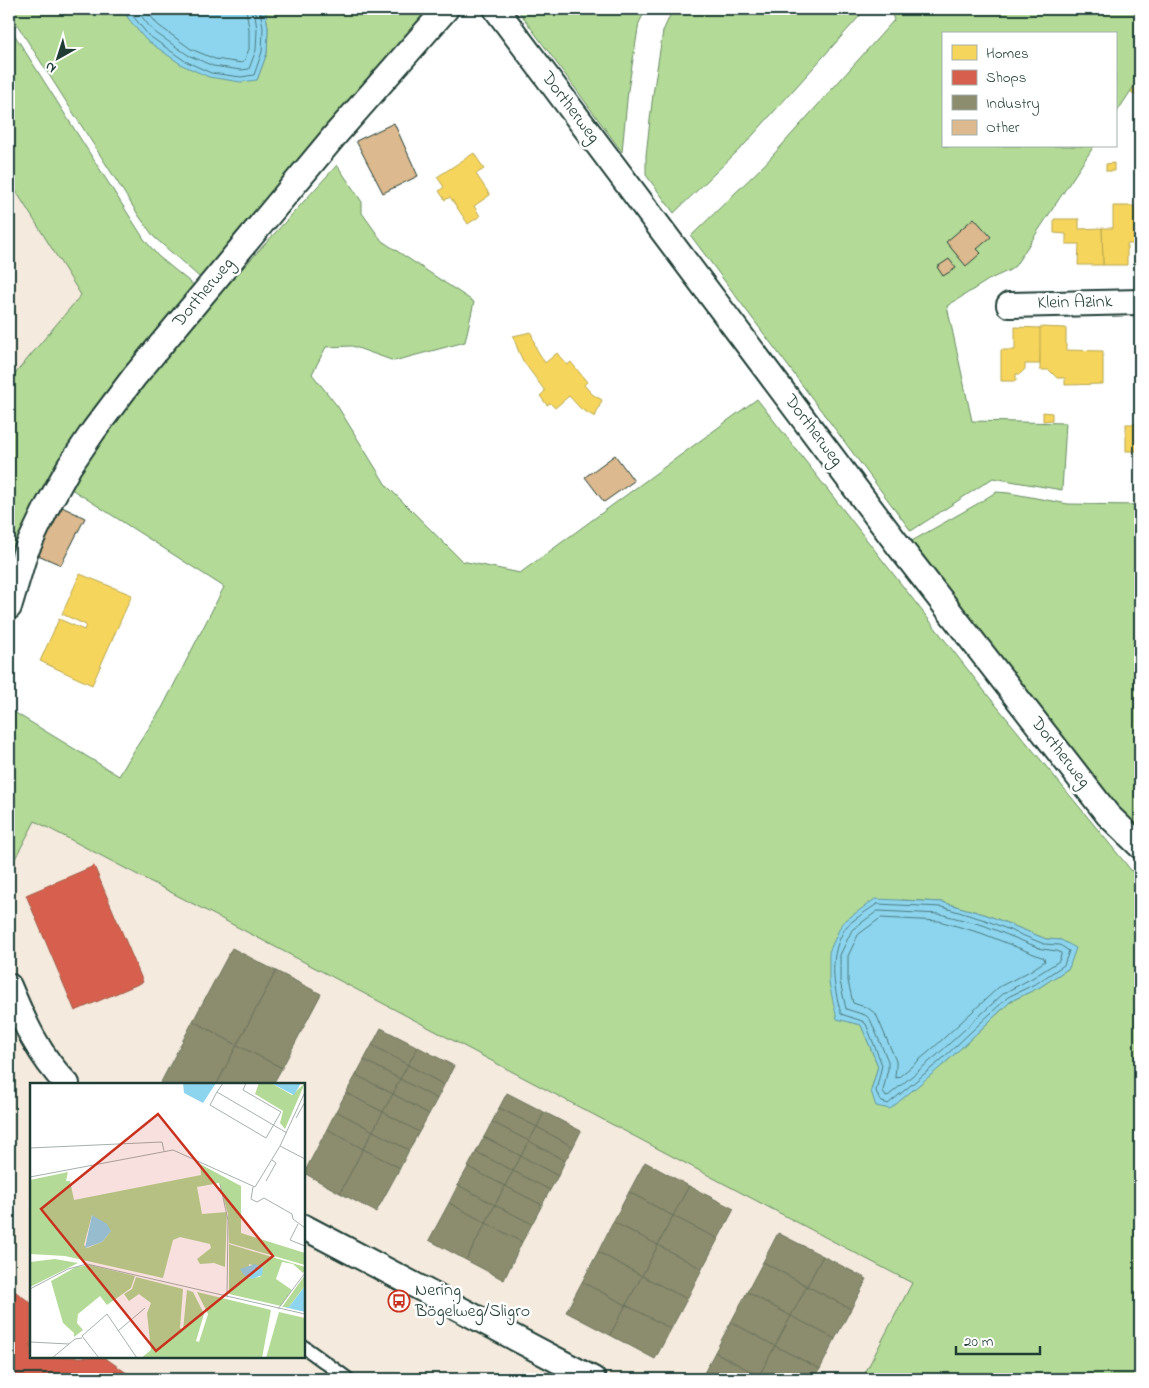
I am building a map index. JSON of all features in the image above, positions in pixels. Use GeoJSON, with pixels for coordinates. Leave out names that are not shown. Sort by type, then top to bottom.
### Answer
{"type":"FeatureCollection","features":[{"type":"Feature","properties":{"kind":"street","name":"Dortherweg"},"geometry":{"type":"LineString","coordinates":[[9,607],[25,553],[46,509],[69,467],[94,430],[134,377],[336,134],[446,9]]}},
{"type":"Feature","properties":{"kind":"street","name":"Dortherweg"},"geometry":{"type":"LineString","coordinates":[[496,9],[898,545],[1108,815],[1140,846]]}},
{"type":"Feature","properties":{"kind":"street","name":"Klein Azink"},"geometry":{"type":"LineString","coordinates":[[1009,305],[1140,302]]}},
{"type":"Feature","properties":{"kind":"street"},"geometry":{"type":"LineString","coordinates":[[9,986],[24,1022],[36,1043],[48,1063],[66,1083]]}},
{"type":"Feature","properties":{"kind":"street"},"geometry":{"type":"LineString","coordinates":[[305,1228],[593,1379]]}},
{"type":"Feature","properties":{"kind":"lane"},"geometry":{"type":"LineString","coordinates":[[305,1348],[348,1379]]}},
{"type":"Feature","properties":{"kind":"shaded area"},"geometry":{"type":"Polygon","coordinates":[[[9,179],[84,298],[9,388],[9,179]]]}},
{"type":"Feature","properties":{"kind":"shaded area"},"geometry":{"type":"Polygon","coordinates":[[[29,809],[935,1288],[892,1379],[9,1379],[9,847],[29,809]]]}},
{"type":"Feature","properties":{"kind":"green space"},"geometry":{"type":"Polygon","coordinates":[[[9,9],[124,9],[128,18],[257,80],[267,53],[268,28],[265,9],[434,9],[206,283],[154,237],[9,12],[9,9]]]}},
{"type":"Feature","properties":{"kind":"green space"},"geometry":{"type":"Polygon","coordinates":[[[517,9],[646,9],[639,23],[628,90],[622,152],[517,9]]]}},
{"type":"Feature","properties":{"kind":"green space"},"geometry":{"type":"Polygon","coordinates":[[[673,9],[866,9],[745,144],[674,213],[646,175],[646,155],[653,94],[663,31],[673,9]]]}},
{"type":"Feature","properties":{"kind":"green space"},"geometry":{"type":"Polygon","coordinates":[[[890,9],[1140,9],[1140,77],[1116,113],[1116,32],[942,32],[942,148],[1093,148],[1015,266],[947,306],[972,421],[1066,423],[1062,490],[993,478],[911,531],[691,236],[765,164],[894,20],[890,9]]]}},
{"type":"Feature","properties":{"kind":"green space"},"geometry":{"type":"Polygon","coordinates":[[[9,26],[144,239],[158,256],[201,291],[95,418],[9,587],[9,381],[81,295],[9,180],[9,26]]]}},
{"type":"Feature","properties":{"kind":"green space"},"geometry":{"type":"Polygon","coordinates":[[[337,165],[362,202],[362,213],[382,241],[474,302],[465,342],[394,361],[352,346],[326,347],[312,374],[338,407],[386,485],[462,561],[520,573],[757,399],[986,693],[1140,881],[1140,1379],[862,1379],[912,1283],[35,821],[9,870],[9,709],[119,776],[162,708],[224,587],[65,485],[150,370],[337,165]],[[902,900],[861,1025],[878,1066],[871,1091],[943,1065],[1011,1001],[1040,987],[1069,968],[1061,940],[1046,939],[987,915],[942,902],[902,900]]]}},
{"type":"Feature","properties":{"kind":"green space"},"geometry":{"type":"Polygon","coordinates":[[[996,492],[1068,504],[1140,505],[1140,831],[1124,818],[910,542],[996,492]]]}},
{"type":"Feature","properties":{"kind":"water"},"geometry":{"type":"Polygon","coordinates":[[[124,9],[265,9],[268,28],[267,53],[257,80],[241,82],[209,77],[182,65],[145,39],[128,18],[124,9]]]}},
{"type":"Feature","properties":{"kind":"water"},"geometry":{"type":"Polygon","coordinates":[[[875,899],[942,902],[987,915],[1046,939],[1061,940],[1076,948],[1069,968],[1040,987],[1011,1001],[943,1065],[890,1109],[876,1106],[871,1091],[878,1066],[861,1025],[837,1019],[829,983],[829,952],[842,923],[875,899]]]}},
{"type":"Feature","properties":{"kind":"building: Homes"},"geometry":{"type":"Polygon","coordinates":[[[1140,81],[1140,98],[1131,92],[1140,81]]]}},
{"type":"Feature","properties":{"kind":"building: Homes"},"geometry":{"type":"Polygon","coordinates":[[[474,153],[484,169],[476,174],[490,195],[474,206],[480,216],[468,224],[450,197],[445,200],[439,191],[444,187],[437,177],[474,153]]]}},
{"type":"Feature","properties":{"kind":"building: Homes"},"geometry":{"type":"Polygon","coordinates":[[[1114,163],[1114,171],[1106,171],[1106,164],[1114,163]]]}},
{"type":"Feature","properties":{"kind":"building: Homes"},"geometry":{"type":"Polygon","coordinates":[[[1113,206],[1136,206],[1136,215],[1140,215],[1140,244],[1127,244],[1127,265],[1103,265],[1102,228],[1113,228],[1113,206]]]}},
{"type":"Feature","properties":{"kind":"building: Homes"},"geometry":{"type":"Polygon","coordinates":[[[1054,219],[1079,219],[1079,229],[1102,228],[1103,265],[1078,265],[1079,244],[1066,244],[1066,234],[1054,233],[1054,219]]]}},
{"type":"Feature","properties":{"kind":"building: Homes"},"geometry":{"type":"Polygon","coordinates":[[[1015,327],[1041,328],[1040,364],[1025,364],[1025,369],[1020,374],[1016,374],[1016,381],[1001,381],[1001,350],[1015,350],[1015,327]]]}},
{"type":"Feature","properties":{"kind":"building: Homes"},"geometry":{"type":"Polygon","coordinates":[[[1040,327],[1066,328],[1066,350],[1103,351],[1103,384],[1065,385],[1065,378],[1057,378],[1049,370],[1040,370],[1040,327]]]}},
{"type":"Feature","properties":{"kind":"building: Homes"},"geometry":{"type":"Polygon","coordinates":[[[531,332],[536,348],[545,363],[557,353],[567,365],[571,362],[587,382],[584,385],[592,394],[602,400],[595,417],[581,409],[569,396],[555,408],[550,403],[547,405],[540,396],[545,391],[523,361],[513,336],[531,332]]]}},
{"type":"Feature","properties":{"kind":"building: Homes"},"geometry":{"type":"Polygon","coordinates":[[[1043,412],[1052,413],[1052,420],[1043,421],[1043,412]]]}},
{"type":"Feature","properties":{"kind":"building: Homes"},"geometry":{"type":"Polygon","coordinates":[[[1126,424],[1140,424],[1140,451],[1126,451],[1126,424]]]}},
{"type":"Feature","properties":{"kind":"building: Homes"},"geometry":{"type":"Polygon","coordinates":[[[80,574],[132,595],[92,685],[40,661],[59,619],[84,630],[86,625],[62,614],[80,574]]]}},
{"type":"Feature","properties":{"kind":"building: Shops"},"geometry":{"type":"Polygon","coordinates":[[[94,866],[143,982],[75,1011],[26,895],[94,866]]]}},
{"type":"Feature","properties":{"kind":"building: Shops"},"geometry":{"type":"Polygon","coordinates":[[[9,1287],[30,1302],[30,1358],[105,1358],[135,1379],[9,1379],[9,1287]]]}},
{"type":"Feature","properties":{"kind":"building: Industry"},"geometry":{"type":"Polygon","coordinates":[[[232,948],[276,971],[237,1045],[193,1021],[232,948]]]}},
{"type":"Feature","properties":{"kind":"building: Industry"},"geometry":{"type":"Polygon","coordinates":[[[276,971],[321,994],[282,1068],[237,1045],[276,971]]]}},
{"type":"Feature","properties":{"kind":"building: Industry"},"geometry":{"type":"Polygon","coordinates":[[[193,1021],[237,1045],[218,1083],[161,1083],[193,1021]]]}},
{"type":"Feature","properties":{"kind":"building: Industry"},"geometry":{"type":"Polygon","coordinates":[[[381,1028],[418,1047],[408,1065],[372,1045],[381,1028]]]}},
{"type":"Feature","properties":{"kind":"building: Industry"},"geometry":{"type":"Polygon","coordinates":[[[237,1045],[282,1068],[274,1083],[218,1083],[237,1045]]]}},
{"type":"Feature","properties":{"kind":"building: Industry"},"geometry":{"type":"Polygon","coordinates":[[[372,1045],[408,1065],[400,1079],[364,1060],[372,1045]]]}},
{"type":"Feature","properties":{"kind":"building: Industry"},"geometry":{"type":"Polygon","coordinates":[[[418,1047],[454,1066],[444,1085],[408,1065],[418,1047]]]}},
{"type":"Feature","properties":{"kind":"building: Industry"},"geometry":{"type":"Polygon","coordinates":[[[364,1060],[400,1079],[393,1094],[356,1075],[364,1060]]]}},
{"type":"Feature","properties":{"kind":"building: Industry"},"geometry":{"type":"Polygon","coordinates":[[[408,1065],[444,1085],[437,1099],[400,1079],[408,1065]]]}},
{"type":"Feature","properties":{"kind":"building: Industry"},"geometry":{"type":"Polygon","coordinates":[[[356,1075],[393,1094],[383,1112],[346,1093],[356,1075]]]}},
{"type":"Feature","properties":{"kind":"building: Industry"},"geometry":{"type":"Polygon","coordinates":[[[400,1079],[437,1099],[429,1114],[393,1094],[400,1079]]]}},
{"type":"Feature","properties":{"kind":"building: Industry"},"geometry":{"type":"Polygon","coordinates":[[[346,1093],[383,1112],[373,1131],[336,1111],[346,1093]]]}},
{"type":"Feature","properties":{"kind":"building: Industry"},"geometry":{"type":"Polygon","coordinates":[[[507,1093],[544,1112],[537,1127],[499,1108],[507,1093]]]}},
{"type":"Feature","properties":{"kind":"building: Industry"},"geometry":{"type":"Polygon","coordinates":[[[393,1094],[429,1114],[419,1132],[383,1112],[393,1094]]]}},
{"type":"Feature","properties":{"kind":"building: Industry"},"geometry":{"type":"Polygon","coordinates":[[[499,1108],[537,1127],[529,1141],[492,1122],[499,1108]]]}},
{"type":"Feature","properties":{"kind":"building: Industry"},"geometry":{"type":"Polygon","coordinates":[[[336,1111],[373,1131],[363,1149],[327,1129],[336,1111]]]}},
{"type":"Feature","properties":{"kind":"building: Industry"},"geometry":{"type":"Polygon","coordinates":[[[383,1112],[419,1132],[409,1150],[373,1131],[383,1112]]]}},
{"type":"Feature","properties":{"kind":"building: Industry"},"geometry":{"type":"Polygon","coordinates":[[[544,1112],[581,1131],[573,1147],[537,1127],[544,1112]]]}},
{"type":"Feature","properties":{"kind":"building: Industry"},"geometry":{"type":"Polygon","coordinates":[[[492,1122],[529,1141],[521,1156],[484,1137],[492,1122]]]}},
{"type":"Feature","properties":{"kind":"building: Industry"},"geometry":{"type":"Polygon","coordinates":[[[537,1127],[573,1147],[565,1161],[529,1141],[537,1127]]]}},
{"type":"Feature","properties":{"kind":"building: Industry"},"geometry":{"type":"Polygon","coordinates":[[[327,1129],[363,1149],[340,1193],[305,1174],[327,1129]]]}},
{"type":"Feature","properties":{"kind":"building: Industry"},"geometry":{"type":"Polygon","coordinates":[[[373,1131],[409,1150],[400,1168],[363,1149],[373,1131]]]}},
{"type":"Feature","properties":{"kind":"building: Industry"},"geometry":{"type":"Polygon","coordinates":[[[484,1137],[521,1156],[513,1171],[476,1152],[484,1137]]]}},
{"type":"Feature","properties":{"kind":"building: Industry"},"geometry":{"type":"Polygon","coordinates":[[[529,1141],[565,1161],[558,1176],[521,1156],[529,1141]]]}},
{"type":"Feature","properties":{"kind":"building: Industry"},"geometry":{"type":"Polygon","coordinates":[[[363,1149],[400,1168],[376,1212],[340,1193],[363,1149]]]}},
{"type":"Feature","properties":{"kind":"building: Industry"},"geometry":{"type":"Polygon","coordinates":[[[476,1152],[513,1171],[505,1186],[468,1167],[476,1152]]]}},
{"type":"Feature","properties":{"kind":"building: Industry"},"geometry":{"type":"Polygon","coordinates":[[[521,1156],[558,1176],[550,1190],[513,1171],[521,1156]]]}},
{"type":"Feature","properties":{"kind":"building: Industry"},"geometry":{"type":"Polygon","coordinates":[[[645,1162],[689,1186],[673,1216],[629,1192],[645,1162]]]}},
{"type":"Feature","properties":{"kind":"building: Industry"},"geometry":{"type":"Polygon","coordinates":[[[468,1167],[505,1186],[495,1205],[458,1185],[468,1167]]]}},
{"type":"Feature","properties":{"kind":"building: Industry"},"geometry":{"type":"Polygon","coordinates":[[[513,1171],[550,1190],[542,1205],[505,1186],[513,1171]]]}},
{"type":"Feature","properties":{"kind":"building: Industry"},"geometry":{"type":"Polygon","coordinates":[[[458,1185],[495,1205],[486,1223],[449,1203],[458,1185]]]}},
{"type":"Feature","properties":{"kind":"building: Industry"},"geometry":{"type":"Polygon","coordinates":[[[505,1186],[542,1205],[532,1224],[495,1205],[505,1186]]]}},
{"type":"Feature","properties":{"kind":"building: Industry"},"geometry":{"type":"Polygon","coordinates":[[[689,1186],[734,1209],[718,1239],[673,1216],[689,1186]]]}},
{"type":"Feature","properties":{"kind":"building: Industry"},"geometry":{"type":"Polygon","coordinates":[[[629,1192],[673,1216],[658,1245],[613,1222],[629,1192]]]}},
{"type":"Feature","properties":{"kind":"building: Industry"},"geometry":{"type":"Polygon","coordinates":[[[449,1203],[486,1223],[466,1260],[429,1240],[449,1203]]]}},
{"type":"Feature","properties":{"kind":"building: Industry"},"geometry":{"type":"Polygon","coordinates":[[[495,1205],[532,1224],[522,1242],[486,1223],[495,1205]]]}},
{"type":"Feature","properties":{"kind":"building: Industry"},"geometry":{"type":"Polygon","coordinates":[[[673,1216],[718,1239],[702,1269],[658,1245],[673,1216]]]}},
{"type":"Feature","properties":{"kind":"building: Industry"},"geometry":{"type":"Polygon","coordinates":[[[613,1222],[658,1245],[642,1276],[598,1252],[613,1222]]]}},
{"type":"Feature","properties":{"kind":"building: Industry"},"geometry":{"type":"Polygon","coordinates":[[[486,1223],[522,1242],[504,1280],[466,1260],[486,1223]]]}},
{"type":"Feature","properties":{"kind":"building: Industry"},"geometry":{"type":"Polygon","coordinates":[[[778,1233],[823,1256],[807,1286],[763,1262],[778,1233]]]}},
{"type":"Feature","properties":{"kind":"building: Industry"},"geometry":{"type":"Polygon","coordinates":[[[658,1245],[702,1269],[687,1299],[642,1276],[658,1245]]]}},
{"type":"Feature","properties":{"kind":"building: Industry"},"geometry":{"type":"Polygon","coordinates":[[[598,1252],[642,1276],[626,1305],[582,1282],[598,1252]]]}},
{"type":"Feature","properties":{"kind":"building: Industry"},"geometry":{"type":"Polygon","coordinates":[[[823,1256],[867,1279],[851,1309],[807,1286],[823,1256]]]}},
{"type":"Feature","properties":{"kind":"building: Industry"},"geometry":{"type":"Polygon","coordinates":[[[763,1262],[807,1286],[791,1316],[747,1292],[763,1262]]]}},
{"type":"Feature","properties":{"kind":"building: Industry"},"geometry":{"type":"Polygon","coordinates":[[[642,1276],[687,1299],[671,1329],[626,1305],[642,1276]]]}},
{"type":"Feature","properties":{"kind":"building: Industry"},"geometry":{"type":"Polygon","coordinates":[[[582,1282],[626,1305],[610,1335],[566,1312],[582,1282]]]}},
{"type":"Feature","properties":{"kind":"building: Industry"},"geometry":{"type":"Polygon","coordinates":[[[807,1286],[851,1309],[835,1339],[791,1316],[807,1286]]]}},
{"type":"Feature","properties":{"kind":"building: Industry"},"geometry":{"type":"Polygon","coordinates":[[[747,1292],[791,1316],[775,1346],[731,1322],[747,1292]]]}},
{"type":"Feature","properties":{"kind":"building: Industry"},"geometry":{"type":"Polygon","coordinates":[[[626,1305],[671,1329],[655,1359],[610,1335],[626,1305]]]}},
{"type":"Feature","properties":{"kind":"building: Industry"},"geometry":{"type":"Polygon","coordinates":[[[791,1316],[835,1339],[820,1369],[775,1346],[791,1316]]]}},
{"type":"Feature","properties":{"kind":"building: Industry"},"geometry":{"type":"Polygon","coordinates":[[[731,1322],[775,1346],[759,1376],[715,1352],[731,1322]]]}},
{"type":"Feature","properties":{"kind":"building: Industry"},"geometry":{"type":"Polygon","coordinates":[[[775,1346],[820,1369],[814,1379],[766,1379],[759,1376],[775,1346]]]}},
{"type":"Feature","properties":{"kind":"building: Industry"},"geometry":{"type":"Polygon","coordinates":[[[715,1352],[759,1376],[758,1379],[701,1379],[715,1352]]]}},
{"type":"Feature","properties":{"kind":"building: Other"},"geometry":{"type":"Polygon","coordinates":[[[394,123],[418,176],[383,193],[356,141],[394,123]]]}},
{"type":"Feature","properties":{"kind":"building: Other"},"geometry":{"type":"Polygon","coordinates":[[[974,218],[991,237],[977,249],[981,253],[966,266],[946,242],[974,218]]]}},
{"type":"Feature","properties":{"kind":"building: Other"},"geometry":{"type":"Polygon","coordinates":[[[949,259],[956,268],[943,276],[937,267],[949,259]]]}},
{"type":"Feature","properties":{"kind":"building: Other"},"geometry":{"type":"Polygon","coordinates":[[[615,455],[634,481],[604,502],[585,477],[615,455]]]}},
{"type":"Feature","properties":{"kind":"building: Other"},"geometry":{"type":"Polygon","coordinates":[[[62,507],[85,518],[61,565],[38,555],[62,507]]]}},
{"type":"Feature","properties":{"kind":"place","name":"Nering Bögelweg/Sligro"},"geometry":{"type":"Point","coordinates":[399,1301]}}]}
